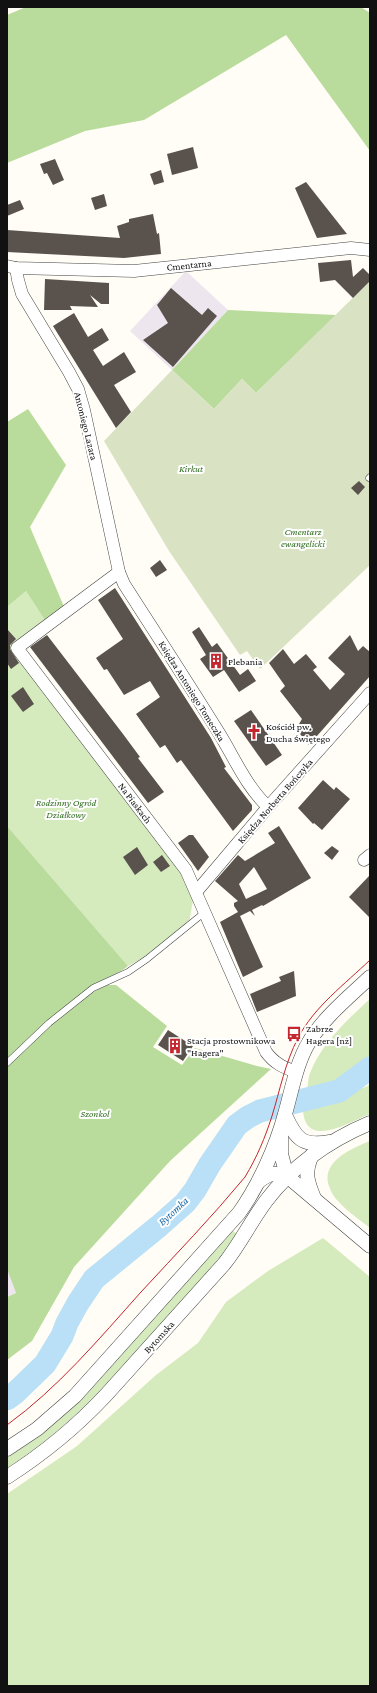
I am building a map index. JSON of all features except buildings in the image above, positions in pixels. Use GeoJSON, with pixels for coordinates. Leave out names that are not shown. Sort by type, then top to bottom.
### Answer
{"type":"FeatureCollection","features":[{"type":"Feature","properties":{"kind":"street","name":"Cmentarna"},"geometry":{"type":"LineString","coordinates":[[12,267],[134,271],[351,248],[370,250]]}},
{"type":"Feature","properties":{"kind":"street","name":"Antoniego Lazara"},"geometry":{"type":"LineString","coordinates":[[12,267],[22,294],[78,389],[84,410],[119,572]]}},
{"type":"Feature","properties":{"kind":"street","name":"Księdza Antoniego Tomeczka"},"geometry":{"type":"LineString","coordinates":[[119,572],[124,584],[220,734],[238,768],[268,807]]}},
{"type":"Feature","properties":{"kind":"street","name":"Na Piaskach"},"geometry":{"type":"LineString","coordinates":[[119,572],[18,648],[186,870],[197,891],[266,1052],[273,1061],[295,1077]]}},
{"type":"Feature","properties":{"kind":"street","name":"Księdza Norberta Bończyka"},"geometry":{"type":"LineString","coordinates":[[197,891],[268,807],[370,693]]}},
{"type":"Feature","properties":{"kind":"street"},"geometry":{"type":"LineString","coordinates":[[7,1449],[37,1429],[75,1396],[239,1213],[250,1198],[259,1181],[283,1121],[302,1056],[310,1040],[322,1024],[370,977]]}},
{"type":"Feature","properties":{"kind":"street"},"geometry":{"type":"LineString","coordinates":[[283,1121],[282,1154],[287,1176]]}},
{"type":"Feature","properties":{"kind":"street","name":"Bytomska"},"geometry":{"type":"LineString","coordinates":[[283,1121],[296,1136],[306,1142],[316,1144],[333,1141]]}},
{"type":"Feature","properties":{"kind":"street","name":"Bytomska"},"geometry":{"type":"LineString","coordinates":[[7,1477],[49,1447],[85,1416],[106,1395],[224,1264],[238,1246],[267,1200],[287,1176],[313,1154],[333,1141],[370,1123]]}},
{"type":"Feature","properties":{"kind":"street"},"geometry":{"type":"LineString","coordinates":[[313,1154],[306,1171],[308,1183],[314,1200]]}},
{"type":"Feature","properties":{"kind":"street"},"geometry":{"type":"LineString","coordinates":[[259,1181],[268,1174],[277,1173],[287,1176],[370,1246]]}},
{"type":"Feature","properties":{"kind":"lane"},"geometry":{"type":"LineString","coordinates":[[7,1063],[49,1023],[93,988],[128,972],[147,959],[205,912]]}},
{"type":"Feature","properties":{"kind":"shaded area"},"geometry":{"type":"Polygon","coordinates":[[[186,271],[228,310],[172,370],[130,331],[186,271]]]}},
{"type":"Feature","properties":{"kind":"shaded area"},"geometry":{"type":"Polygon","coordinates":[[[7,1269],[16,1293],[7,1297],[7,1269]]]}},
{"type":"Feature","properties":{"kind":"green space"},"geometry":{"type":"Polygon","coordinates":[[[26,7],[361,7],[370,13],[370,151],[286,35],[144,120],[85,131],[7,163],[7,15],[26,7]]]}},
{"type":"Feature","properties":{"kind":"green space"},"geometry":{"type":"Polygon","coordinates":[[[370,281],[370,565],[260,669],[247,651],[240,655],[169,551],[104,441],[172,370],[214,409],[242,379],[256,393],[370,281]]]}},
{"type":"Feature","properties":{"kind":"green space"},"geometry":{"type":"Polygon","coordinates":[[[228,310],[336,315],[256,393],[242,379],[214,409],[172,370],[228,310]]]}},
{"type":"Feature","properties":{"kind":"green space"},"geometry":{"type":"Polygon","coordinates":[[[28,409],[66,465],[30,527],[68,616],[48,625],[26,591],[7,607],[7,422],[28,409]]]}},
{"type":"Feature","properties":{"kind":"green space","name":"Rodzinny Ogród Działkowy"},"geometry":{"type":"Polygon","coordinates":[[[26,591],[48,625],[17,652],[196,884],[189,923],[154,952],[128,966],[7,826],[7,607],[26,591]]]}},
{"type":"Feature","properties":{"kind":"green space"},"geometry":{"type":"Polygon","coordinates":[[[7,826],[128,966],[91,986],[7,1061],[7,826]]]}},
{"type":"Feature","properties":{"kind":"green space","name":"Szonkol"},"geometry":{"type":"Polygon","coordinates":[[[106,985],[116,985],[167,1026],[153,1047],[182,1065],[195,1048],[271,1069],[170,1161],[74,1267],[32,1341],[7,1360],[7,1297],[16,1293],[7,1269],[7,1067],[41,1033],[66,1012],[92,993],[106,985]]]}},
{"type":"Feature","properties":{"kind":"green space"},"geometry":{"type":"Polygon","coordinates":[[[370,999],[370,1055],[349,1079],[307,1091],[310,1073],[321,1052],[344,1024],[370,999]]]}},
{"type":"Feature","properties":{"kind":"green space"},"geometry":{"type":"Polygon","coordinates":[[[370,1082],[370,1114],[341,1127],[330,1130],[320,1131],[312,1129],[306,1122],[303,1110],[368,1086],[370,1082]]]}},
{"type":"Feature","properties":{"kind":"green space"},"geometry":{"type":"Polygon","coordinates":[[[370,1141],[370,1228],[350,1213],[335,1198],[328,1183],[328,1175],[330,1168],[341,1156],[348,1151],[370,1141]]]}},
{"type":"Feature","properties":{"kind":"green space"},"geometry":{"type":"Polygon","coordinates":[[[233,1231],[237,1234],[207,1272],[103,1388],[48,1439],[7,1468],[7,1457],[33,1440],[77,1403],[233,1231]]]}},
{"type":"Feature","properties":{"kind":"green space"},"geometry":{"type":"Polygon","coordinates":[[[323,1238],[370,1277],[370,1686],[7,1686],[7,1494],[77,1446],[156,1375],[198,1343],[226,1302],[268,1271],[323,1238]]]}},
{"type":"Feature","properties":{"kind":"waterway","name":"Bytomka"},"geometry":{"type":"LineString","coordinates":[[7,1399],[45,1364],[62,1336],[78,1303],[94,1279],[185,1203],[237,1125],[260,1111],[339,1091],[370,1068]]}},
{"type":"Feature","properties":{"kind":"tram line"},"geometry":{"type":"LineString","coordinates":[[7,1425],[26,1411],[61,1379],[207,1221],[245,1177],[267,1132],[286,1067],[298,1038],[312,1016],[321,1006],[370,960]]}},
{"type":"Feature","properties":{"kind":"place","name":"Plebania"},"geometry":{"type":"Point","coordinates":[216,661]}},
{"type":"Feature","properties":{"kind":"place","name":"Kościół pw. Ducha Świętego"},"geometry":{"type":"Point","coordinates":[254,732]}},
{"type":"Feature","properties":{"kind":"place","name":"Zabrze Hagera [nż]"},"geometry":{"type":"Point","coordinates":[294,1034]}},
{"type":"Feature","properties":{"kind":"place","name":"Stacja prostownikowa \"Hagera\""},"geometry":{"type":"Point","coordinates":[175,1046]}},
{"type":"Feature","properties":{"kind":"park label","name":"Kirkut"},"geometry":{"type":"Point","coordinates":[191,468]}},
{"type":"Feature","properties":{"kind":"park label","name":"Cmentarz ewangelicki"},"geometry":{"type":"Point","coordinates":[303,536]}}]}
